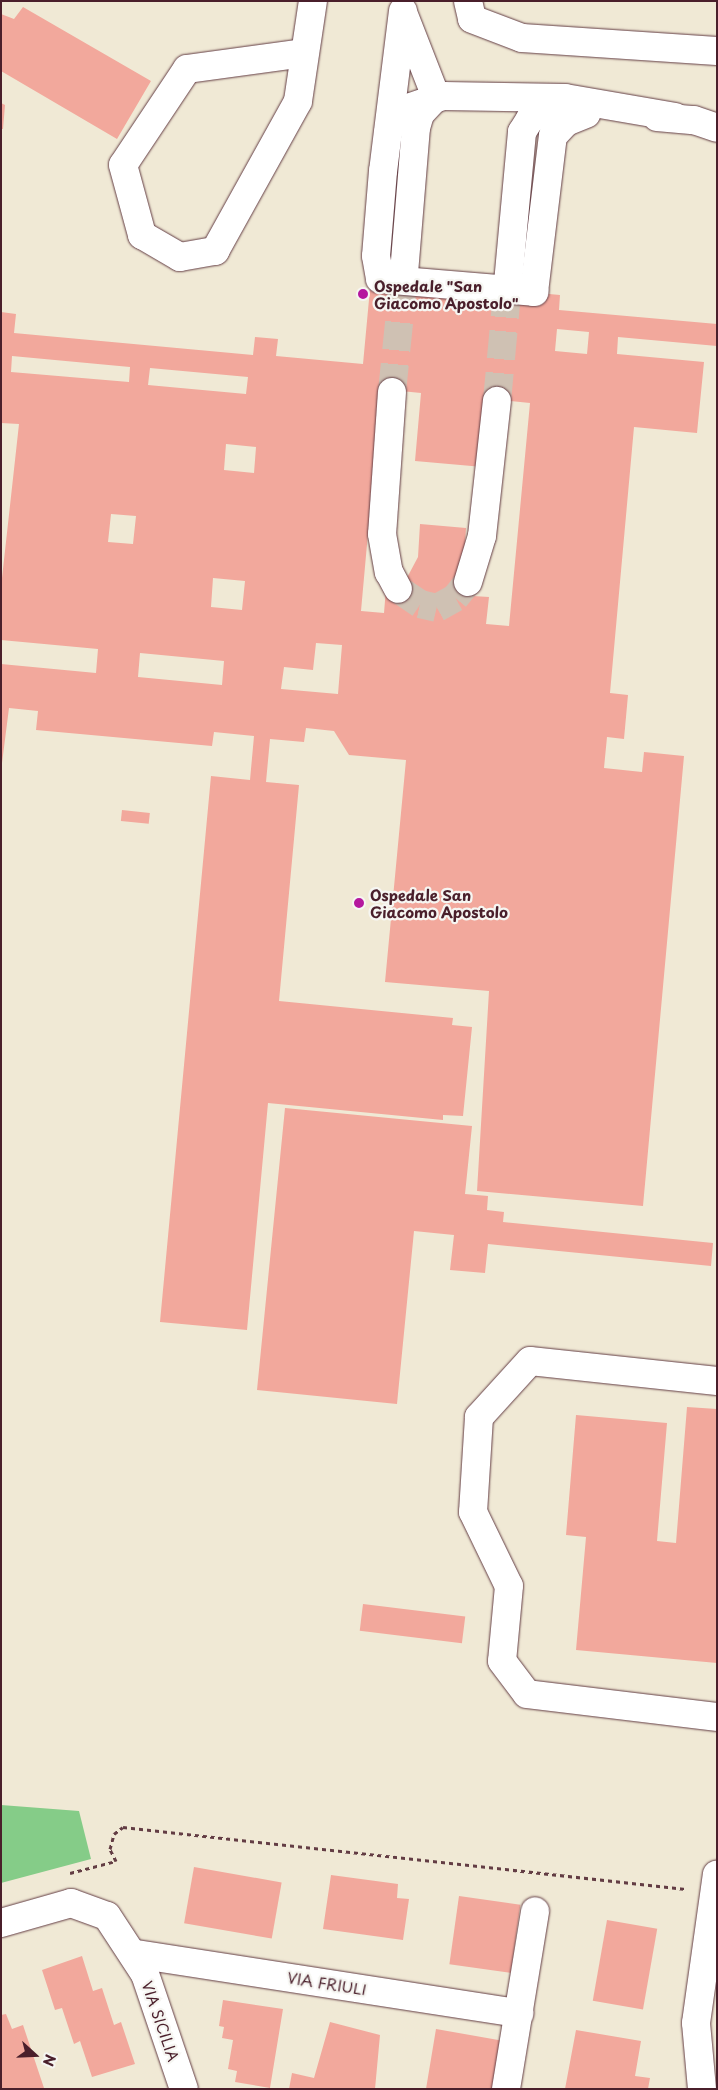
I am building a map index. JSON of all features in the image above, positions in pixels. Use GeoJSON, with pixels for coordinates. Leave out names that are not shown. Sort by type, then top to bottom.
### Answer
{"type":"FeatureCollection","features":[{"type":"Feature","properties":{"kind":"street"},"geometry":{"type":"LineString","coordinates":[[304,53],[186,69],[123,165],[142,235],[180,257],[215,252],[298,101],[313,1]]}},
{"type":"Feature","properties":{"kind":"street"},"geometry":{"type":"LineString","coordinates":[[468,1],[472,19],[522,38],[717,51]]}},
{"type":"Feature","properties":{"kind":"street"},"geometry":{"type":"LineString","coordinates":[[402,6],[436,98]]}},
{"type":"Feature","properties":{"kind":"street"},"geometry":{"type":"LineString","coordinates":[[402,6],[387,134],[376,256],[378,277],[532,293],[537,286],[553,136],[566,122],[586,114]]}},
{"type":"Feature","properties":{"kind":"street"},"geometry":{"type":"LineString","coordinates":[[387,134],[400,113],[436,98],[474,97],[574,99],[675,117],[717,128]]}},
{"type":"Feature","properties":{"kind":"street"},"geometry":{"type":"LineString","coordinates":[[474,97],[549,111],[675,117]]}},
{"type":"Feature","properties":{"kind":"street"},"geometry":{"type":"LineString","coordinates":[[404,273],[416,128],[424,107],[436,98]]}},
{"type":"Feature","properties":{"kind":"street"},"geometry":{"type":"LineString","coordinates":[[508,282],[522,132],[530,119],[549,111]]}},
{"type":"Feature","properties":{"kind":"street"},"geometry":{"type":"LineString","coordinates":[[392,392],[382,534],[389,572],[398,589]]}},
{"type":"Feature","properties":{"kind":"street"},"geometry":{"type":"LineString","coordinates":[[468,582],[482,536],[497,401]]}},
{"type":"Feature","properties":{"kind":"street"},"geometry":{"type":"LineString","coordinates":[[717,1381],[530,1361],[479,1417],[473,1512],[509,1586],[502,1661],[527,1694],[717,1717]]}},
{"type":"Feature","properties":{"kind":"street"},"geometry":{"type":"LineString","coordinates":[[702,2089],[696,2023],[717,1874]]}},
{"type":"Feature","properties":{"kind":"street","name":"VIA SICILIA"},"geometry":{"type":"LineString","coordinates":[[1,1922],[65,1904],[87,1906],[107,1916],[136,1954],[184,2089]]}},
{"type":"Feature","properties":{"kind":"street"},"geometry":{"type":"LineString","coordinates":[[506,2089],[535,1911]]}},
{"type":"Feature","properties":{"kind":"street","name":"VIA FRIULI"},"geometry":{"type":"LineString","coordinates":[[136,1954],[518,2013]]}},
{"type":"Feature","properties":{"kind":"path"},"geometry":{"type":"LineString","coordinates":[[116,1861],[110,1849],[114,1834],[123,1827],[688,1889],[688,1898]]}},
{"type":"Feature","properties":{"kind":"green space"},"geometry":{"type":"Polygon","coordinates":[[[1,1805],[79,1811],[91,1859],[1,1883],[1,1805]]]}},
{"type":"Feature","properties":{"kind":"building"},"geometry":{"type":"Polygon","coordinates":[[[23,7],[151,81],[117,139],[1,71],[1,14],[14,19],[23,7]]]}},
{"type":"Feature","properties":{"kind":"building"},"geometry":{"type":"Polygon","coordinates":[[[1,103],[5,105],[3,129],[1,129],[1,103]]]}},
{"type":"Feature","properties":{"kind":"building"},"geometry":{"type":"Polygon","coordinates":[[[371,278],[560,295],[559,310],[717,324],[717,346],[618,337],[617,354],[704,362],[697,433],[634,427],[610,693],[628,695],[624,739],[607,737],[604,768],[642,772],[644,752],[684,756],[643,1206],[477,1191],[489,991],[385,982],[406,760],[349,755],[334,731],[306,728],[304,742],[270,739],[266,782],[299,785],[279,1001],[453,1018],[452,1025],[472,1027],[463,1116],[443,1115],[443,1120],[268,1103],[247,1330],[160,1322],[211,776],[250,780],[254,736],[214,732],[212,746],[36,730],[38,711],[9,708],[1,771],[1,664],[96,673],[98,649],[1,640],[1,587],[19,424],[1,423],[1,312],[16,314],[14,333],[253,355],[255,337],[278,339],[276,356],[363,364],[371,278]],[[557,329],[555,351],[587,354],[589,332],[557,329]],[[12,356],[11,372],[129,382],[130,367],[12,356]],[[150,368],[148,385],[246,394],[248,377],[150,368]],[[381,389],[361,611],[384,613],[386,588],[401,589],[418,557],[420,524],[466,528],[464,560],[473,596],[489,597],[486,624],[509,626],[530,403],[489,399],[483,467],[415,461],[421,393],[381,389]],[[226,444],[224,470],[254,473],[256,447],[226,444]],[[111,514],[108,542],[133,544],[136,516],[111,514]],[[213,578],[211,607],[242,610],[245,581],[213,578]],[[316,643],[313,670],[284,667],[281,689],[338,694],[342,645],[316,643]],[[140,653],[138,677],[222,685],[224,661],[140,653]]]}},
{"type":"Feature","properties":{"kind":"building"},"geometry":{"type":"Polygon","coordinates":[[[122,810],[150,813],[149,824],[121,821],[122,810]]]}},
{"type":"Feature","properties":{"kind":"building"},"geometry":{"type":"Polygon","coordinates":[[[285,1108],[472,1126],[465,1194],[488,1196],[487,1210],[504,1212],[503,1222],[713,1243],[711,1266],[488,1244],[485,1273],[450,1270],[454,1235],[414,1231],[397,1404],[257,1390],[285,1108]]]}},
{"type":"Feature","properties":{"kind":"building"},"geometry":{"type":"Polygon","coordinates":[[[687,1407],[717,1409],[717,1663],[576,1650],[586,1537],[566,1535],[576,1415],[667,1423],[657,1541],[676,1543],[687,1407]]]}},
{"type":"Feature","properties":{"kind":"building"},"geometry":{"type":"Polygon","coordinates":[[[363,1604],[465,1617],[462,1643],[360,1631],[363,1604]]]}},
{"type":"Feature","properties":{"kind":"building"},"geometry":{"type":"Polygon","coordinates":[[[194,1867],[282,1882],[272,1939],[184,1923],[194,1867]]]}},
{"type":"Feature","properties":{"kind":"building"},"geometry":{"type":"Polygon","coordinates":[[[331,1875],[398,1884],[397,1898],[409,1899],[403,1940],[323,1929],[331,1875]]]}},
{"type":"Feature","properties":{"kind":"building"},"geometry":{"type":"Polygon","coordinates":[[[459,1896],[520,1905],[511,1973],[449,1964],[459,1896]]]}},
{"type":"Feature","properties":{"kind":"building"},"geometry":{"type":"Polygon","coordinates":[[[607,1920],[657,1929],[643,2010],[593,2001],[607,1920]]]}},
{"type":"Feature","properties":{"kind":"building"},"geometry":{"type":"Polygon","coordinates":[[[82,1956],[93,1991],[102,1988],[114,2025],[121,2022],[135,2064],[92,2077],[80,2041],[74,2044],[62,2008],[55,2010],[42,1970],[82,1956]]]}},
{"type":"Feature","properties":{"kind":"building"},"geometry":{"type":"Polygon","coordinates":[[[223,2000],[283,2009],[270,2088],[235,2082],[237,2071],[228,2069],[233,2040],[222,2038],[224,2027],[219,2026],[223,2000]]]}},
{"type":"Feature","properties":{"kind":"building"},"geometry":{"type":"Polygon","coordinates":[[[6,2014],[12,2029],[23,2025],[44,2088],[1,2089],[1,2015],[6,2014]]]}},
{"type":"Feature","properties":{"kind":"building"},"geometry":{"type":"Polygon","coordinates":[[[330,2022],[380,2035],[375,2089],[289,2089],[292,2073],[314,2078],[330,2022]]]}},
{"type":"Feature","properties":{"kind":"building"},"geometry":{"type":"Polygon","coordinates":[[[436,2029],[504,2041],[496,2089],[426,2089],[436,2029]]]}},
{"type":"Feature","properties":{"kind":"building"},"geometry":{"type":"Polygon","coordinates":[[[576,2030],[641,2041],[635,2076],[650,2078],[648,2089],[565,2089],[576,2030]]]}},
{"type":"Feature","properties":{"kind":"tunnel"},"geometry":{"type":"LineString","coordinates":[[392,392],[404,273]]}},
{"type":"Feature","properties":{"kind":"tunnel"},"geometry":{"type":"LineString","coordinates":[[497,401],[508,283]]}},
{"type":"Feature","properties":{"kind":"tunnel"},"geometry":{"type":"LineString","coordinates":[[398,589],[420,604],[437,608],[455,598],[468,582]]}},
{"type":"Feature","properties":{"kind":"place","name":"Ospedale \"San Giacomo Apostolo\""},"geometry":{"type":"Point","coordinates":[363,294]}},
{"type":"Feature","properties":{"kind":"place","name":"Ospedale San Giacomo Apostolo"},"geometry":{"type":"Point","coordinates":[359,903]}}]}
